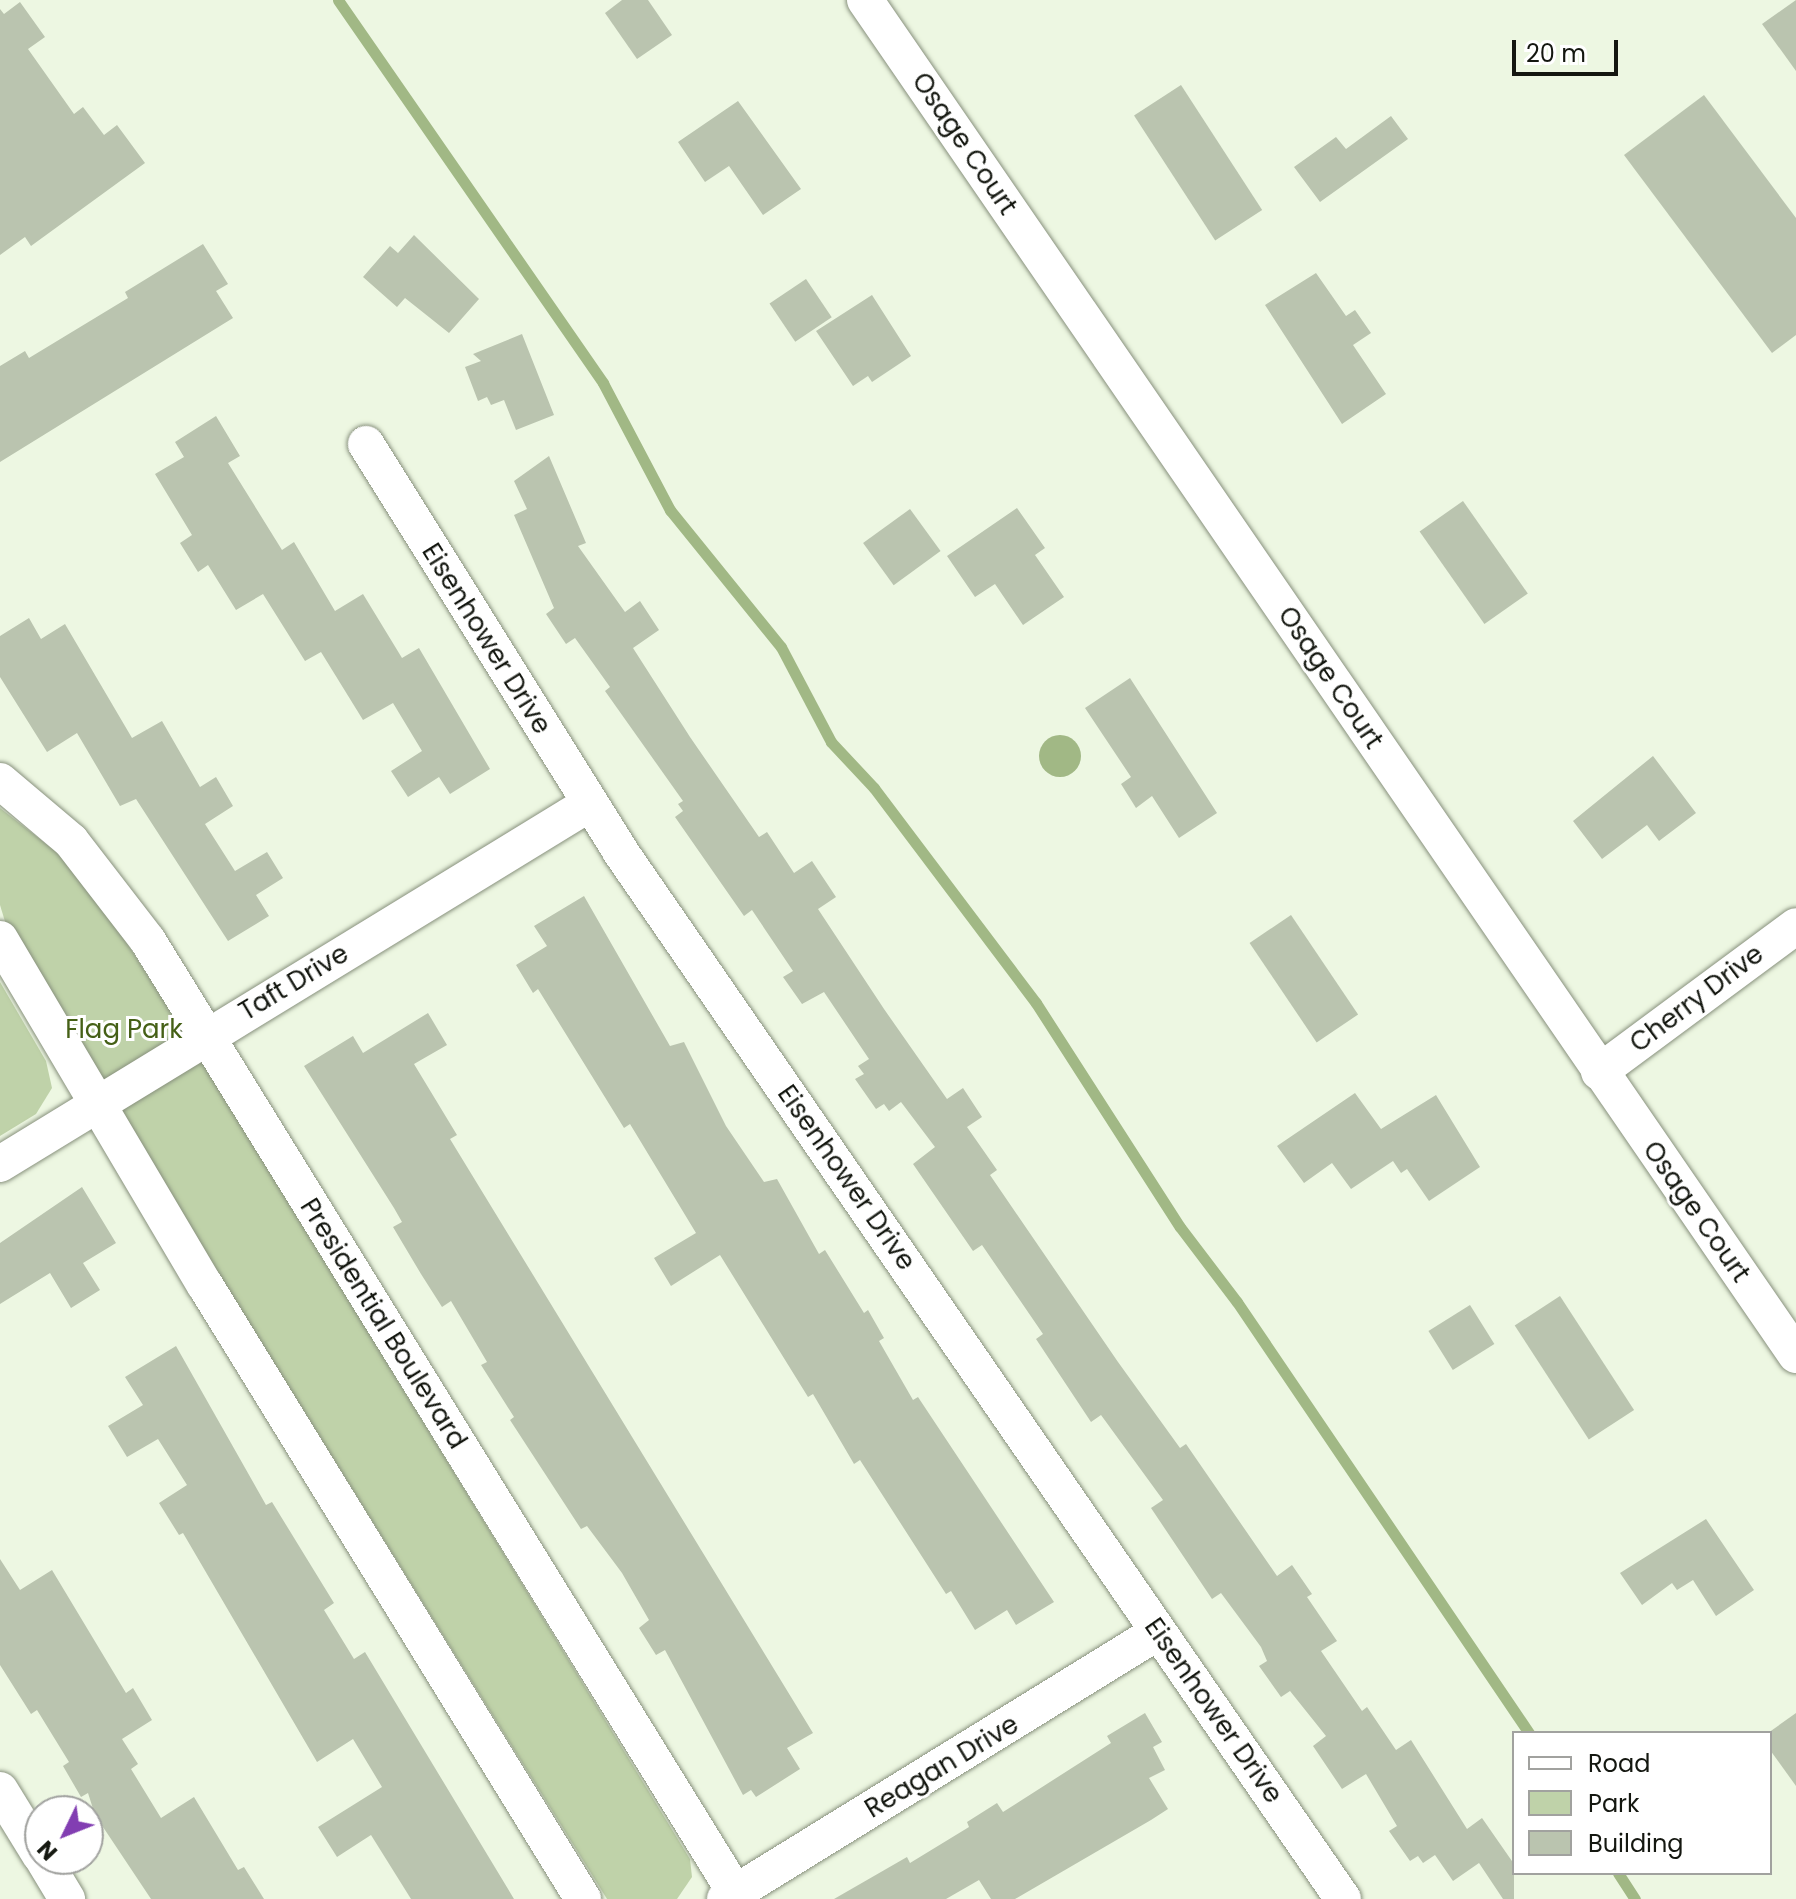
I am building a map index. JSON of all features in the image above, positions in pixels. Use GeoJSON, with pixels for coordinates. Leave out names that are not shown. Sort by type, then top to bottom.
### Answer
{"type":"FeatureCollection","features":[{"type":"Feature","properties":{"kind":"street","name":"Osage Court"},"geometry":{"type":"LineString","coordinates":[[865,0],[1796,1355]]}},
{"type":"Feature","properties":{"kind":"street","name":"Eisenhower Drive"},"geometry":{"type":"LineString","coordinates":[[366,444],[589,804],[1343,1899]]}},
{"type":"Feature","properties":{"kind":"street","name":"Presidential Boulevard"},"geometry":{"type":"LineString","coordinates":[[0,781],[71,841],[108,884],[206,1036],[730,1896]]}},
{"type":"Feature","properties":{"kind":"street","name":"Taft Drive"},"geometry":{"type":"LineString","coordinates":[[0,1164],[589,804]]}},
{"type":"Feature","properties":{"kind":"street","name":"Cherry Drive"},"geometry":{"type":"LineString","coordinates":[[1599,1072],[1796,926]]}},
{"type":"Feature","properties":{"kind":"street"},"geometry":{"type":"LineString","coordinates":[[0,939],[96,1105],[583,1899]]}},
{"type":"Feature","properties":{"kind":"street","name":"Reagan Drive"},"geometry":{"type":"LineString","coordinates":[[730,1896],[1158,1632]]}},
{"type":"Feature","properties":{"kind":"street"},"geometry":{"type":"LineString","coordinates":[[0,1790],[24,1829]]}},
{"type":"Feature","properties":{"kind":"street"},"geometry":{"type":"LineString","coordinates":[[52,1875],[67,1899]]}},
{"type":"Feature","properties":{"kind":"green space","name":"Flag Park"},"geometry":{"type":"Polygon","coordinates":[[[0,808],[59,854],[102,904],[220,1089],[690,1859],[692,1877],[677,1899],[607,1899],[136,1141],[7,928],[0,905],[0,808]]]}},
{"type":"Feature","properties":{"kind":"green space"},"geometry":{"type":"Polygon","coordinates":[[[0,982],[46,1061],[52,1088],[36,1114],[0,1136],[0,982]]]}},
{"type":"Feature","properties":{"kind":"shaded area"},"geometry":{"type":"Polygon","coordinates":[[[1060,735],[1075,741],[1081,756],[1075,771],[1060,777],[1045,771],[1039,756],[1045,741],[1060,735]]]}},
{"type":"Feature","properties":{"kind":"building"},"geometry":{"type":"Polygon","coordinates":[[[622,0],[648,0],[672,35],[637,59],[605,13],[622,0]]]}},
{"type":"Feature","properties":{"kind":"building"},"geometry":{"type":"Polygon","coordinates":[[[1796,0],[1796,71],[1762,24],[1796,0]]]}},
{"type":"Feature","properties":{"kind":"building"},"geometry":{"type":"Polygon","coordinates":[[[20,2],[45,37],[28,49],[74,114],[83,107],[104,135],[117,125],[145,163],[31,246],[25,237],[0,255],[0,9],[4,14],[20,2]]]}},
{"type":"Feature","properties":{"kind":"building"},"geometry":{"type":"Polygon","coordinates":[[[1181,85],[1262,210],[1215,240],[1134,115],[1181,85]]]}},
{"type":"Feature","properties":{"kind":"building"},"geometry":{"type":"Polygon","coordinates":[[[1704,95],[1796,218],[1796,335],[1772,353],[1624,155],[1704,95]]]}},
{"type":"Feature","properties":{"kind":"building"},"geometry":{"type":"Polygon","coordinates":[[[738,101],[801,189],[763,215],[729,166],[705,182],[678,142],[738,101]]]}},
{"type":"Feature","properties":{"kind":"building"},"geometry":{"type":"Polygon","coordinates":[[[1391,116],[1408,139],[1320,202],[1294,167],[1336,137],[1346,149],[1391,116]]]}},
{"type":"Feature","properties":{"kind":"building"},"geometry":{"type":"Polygon","coordinates":[[[414,235],[479,299],[449,333],[405,298],[397,307],[363,277],[390,246],[398,253],[414,235]]]}},
{"type":"Feature","properties":{"kind":"building"},"geometry":{"type":"Polygon","coordinates":[[[203,244],[228,284],[216,291],[233,318],[0,462],[0,366],[25,351],[29,358],[128,298],[125,292],[203,244]]]}},
{"type":"Feature","properties":{"kind":"building"},"geometry":{"type":"Polygon","coordinates":[[[1316,273],[1346,316],[1355,310],[1371,333],[1353,345],[1386,394],[1342,424],[1265,305],[1316,273]]]}},
{"type":"Feature","properties":{"kind":"building"},"geometry":{"type":"Polygon","coordinates":[[[806,279],[832,317],[795,342],[770,304],[806,279]]]}},
{"type":"Feature","properties":{"kind":"building"},"geometry":{"type":"Polygon","coordinates":[[[872,295],[911,356],[872,382],[868,376],[853,386],[816,331],[872,295]]]}},
{"type":"Feature","properties":{"kind":"building"},"geometry":{"type":"Polygon","coordinates":[[[522,334],[554,415],[516,430],[504,400],[491,405],[487,397],[478,401],[465,367],[481,361],[473,354],[522,334]]]}},
{"type":"Feature","properties":{"kind":"building"},"geometry":{"type":"Polygon","coordinates":[[[216,416],[240,456],[228,463],[282,550],[294,542],[335,611],[363,594],[402,658],[419,648],[490,769],[450,794],[439,777],[408,797],[391,771],[422,751],[393,703],[363,720],[321,652],[305,661],[263,594],[236,610],[208,565],[198,572],[180,543],[192,535],[155,474],[184,457],[175,442],[216,416]]]}},
{"type":"Feature","properties":{"kind":"building"},"geometry":{"type":"Polygon","coordinates":[[[549,456],[586,543],[578,546],[625,612],[640,601],[659,630],[633,648],[690,737],[759,837],[767,832],[794,873],[812,861],[836,897],[818,909],[884,1009],[947,1099],[963,1088],[982,1117],[967,1127],[997,1170],[990,1175],[1118,1362],[1180,1448],[1186,1444],[1277,1576],[1292,1565],[1312,1594],[1307,1597],[1337,1641],[1321,1651],[1362,1711],[1367,1707],[1396,1750],[1411,1740],[1467,1829],[1482,1818],[1512,1861],[1514,1899],[1503,1899],[1479,1863],[1453,1881],[1435,1855],[1423,1863],[1418,1856],[1410,1861],[1389,1831],[1397,1826],[1366,1774],[1342,1789],[1313,1746],[1326,1736],[1290,1691],[1281,1697],[1259,1666],[1267,1661],[1261,1647],[1221,1593],[1212,1599],[1151,1508],[1163,1500],[1101,1415],[1091,1422],[1036,1339],[1043,1334],[982,1245],[973,1251],[913,1164],[935,1147],[901,1102],[889,1111],[884,1104],[876,1109],[855,1079],[864,1074],[858,1066],[869,1059],[824,992],[802,1004],[783,977],[793,971],[752,910],[744,916],[675,817],[683,811],[678,804],[683,801],[605,691],[610,687],[575,638],[566,644],[546,614],[554,608],[514,515],[527,509],[514,481],[549,456]]]}},
{"type":"Feature","properties":{"kind":"building"},"geometry":{"type":"Polygon","coordinates":[[[1463,501],[1528,594],[1484,624],[1420,531],[1463,501]]]}},
{"type":"Feature","properties":{"kind":"building"},"geometry":{"type":"Polygon","coordinates":[[[1017,508],[1045,548],[1035,555],[1064,597],[1023,625],[995,584],[975,597],[947,556],[1017,508]]]}},
{"type":"Feature","properties":{"kind":"building"},"geometry":{"type":"Polygon","coordinates":[[[910,509],[941,551],[894,585],[863,543],[910,509]]]}},
{"type":"Feature","properties":{"kind":"building"},"geometry":{"type":"Polygon","coordinates":[[[29,618],[41,639],[65,624],[132,738],[162,721],[200,787],[216,777],[233,806],[205,824],[235,871],[267,852],[283,878],[256,895],[269,916],[228,941],[136,799],[120,806],[77,733],[47,752],[0,677],[0,636],[29,618]]]}},
{"type":"Feature","properties":{"kind":"building"},"geometry":{"type":"Polygon","coordinates":[[[1130,678],[1217,813],[1179,838],[1152,796],[1136,808],[1121,784],[1131,777],[1085,708],[1130,678]]]}},
{"type":"Feature","properties":{"kind":"building"},"geometry":{"type":"Polygon","coordinates":[[[1653,756],[1696,813],[1659,841],[1647,825],[1602,859],[1573,821],[1653,756]]]}},
{"type":"Feature","properties":{"kind":"building"},"geometry":{"type":"Polygon","coordinates":[[[584,896],[670,1046],[684,1042],[726,1126],[764,1182],[777,1179],[819,1254],[825,1250],[864,1313],[868,1310],[884,1338],[879,1341],[913,1400],[918,1397],[1054,1602],[1016,1625],[1007,1610],[975,1630],[951,1591],[946,1594],[860,1460],[854,1464],[813,1394],[808,1397],[720,1255],[671,1286],[654,1258],[696,1233],[630,1124],[624,1128],[538,989],[533,993],[516,965],[547,946],[534,926],[584,896]]]}},
{"type":"Feature","properties":{"kind":"building"},"geometry":{"type":"Polygon","coordinates":[[[1291,915],[1358,1014],[1317,1042],[1250,943],[1291,915]]]}},
{"type":"Feature","properties":{"kind":"building"},"geometry":{"type":"Polygon","coordinates":[[[428,1013],[447,1045],[414,1064],[457,1135],[450,1139],[813,1733],[787,1748],[800,1769],[756,1797],[751,1790],[743,1795],[665,1650],[656,1655],[639,1628],[649,1620],[622,1573],[587,1526],[581,1529],[510,1420],[514,1417],[481,1365],[487,1362],[451,1301],[442,1307],[421,1274],[393,1227],[402,1222],[304,1066],[353,1036],[363,1053],[428,1013]]]}},
{"type":"Feature","properties":{"kind":"building"},"geometry":{"type":"Polygon","coordinates":[[[1355,1093],[1381,1129],[1436,1095],[1480,1167],[1429,1201],[1407,1169],[1401,1173],[1393,1161],[1351,1189],[1332,1163],[1304,1183],[1277,1146],[1355,1093]]]}},
{"type":"Feature","properties":{"kind":"building"},"geometry":{"type":"Polygon","coordinates":[[[82,1187],[116,1243],[83,1263],[100,1290],[71,1308],[50,1273],[0,1304],[0,1243],[82,1187]]]}},
{"type":"Feature","properties":{"kind":"building"},"geometry":{"type":"Polygon","coordinates":[[[1560,1296],[1634,1410],[1589,1439],[1515,1325],[1560,1296]]]}},
{"type":"Feature","properties":{"kind":"building"},"geometry":{"type":"Polygon","coordinates":[[[1470,1305],[1494,1344],[1453,1370],[1428,1331],[1470,1305]]]}},
{"type":"Feature","properties":{"kind":"building"},"geometry":{"type":"Polygon","coordinates":[[[176,1346],[266,1505],[272,1502],[334,1603],[324,1610],[354,1659],[365,1652],[514,1899],[411,1899],[371,1835],[337,1857],[318,1827],[382,1787],[353,1739],[317,1762],[183,1533],[179,1535],[159,1503],[187,1485],[158,1439],[127,1457],[108,1426],[143,1405],[125,1377],[176,1346]]]}},
{"type":"Feature","properties":{"kind":"building"},"geometry":{"type":"Polygon","coordinates":[[[1706,1519],[1754,1590],[1716,1616],[1693,1580],[1677,1590],[1672,1583],[1642,1605],[1620,1573],[1706,1519]]]}},
{"type":"Feature","properties":{"kind":"building"},"geometry":{"type":"Polygon","coordinates":[[[0,1559],[20,1590],[52,1570],[126,1693],[133,1688],[152,1720],[122,1739],[138,1764],[131,1769],[161,1818],[194,1797],[238,1870],[244,1867],[264,1899],[151,1899],[104,1828],[104,1795],[80,1795],[63,1766],[69,1762],[37,1710],[31,1714],[0,1665],[0,1559]]]}},
{"type":"Feature","properties":{"kind":"building"},"geometry":{"type":"Polygon","coordinates":[[[1145,1713],[1162,1742],[1153,1747],[1165,1770],[1149,1778],[1168,1809],[1151,1820],[1015,1899],[991,1899],[979,1880],[946,1899],[834,1899],[907,1857],[910,1863],[969,1827],[967,1822],[997,1803],[1003,1812],[1111,1743],[1107,1736],[1145,1713]]]}},
{"type":"Feature","properties":{"kind":"building"},"geometry":{"type":"Polygon","coordinates":[[[1796,1713],[1796,1786],[1772,1753],[1771,1731],[1796,1713]]]}},
{"type":"Feature","properties":{"kind":"waterway"},"geometry":{"type":"LineString","coordinates":[[338,0],[603,383],[670,510],[781,647],[831,742],[874,788],[1036,1003],[1180,1227],[1237,1302],[1528,1731]]}},
{"type":"Feature","properties":{"kind":"waterway"},"geometry":{"type":"LineString","coordinates":[[1619,1875],[1635,1899]]}}]}
